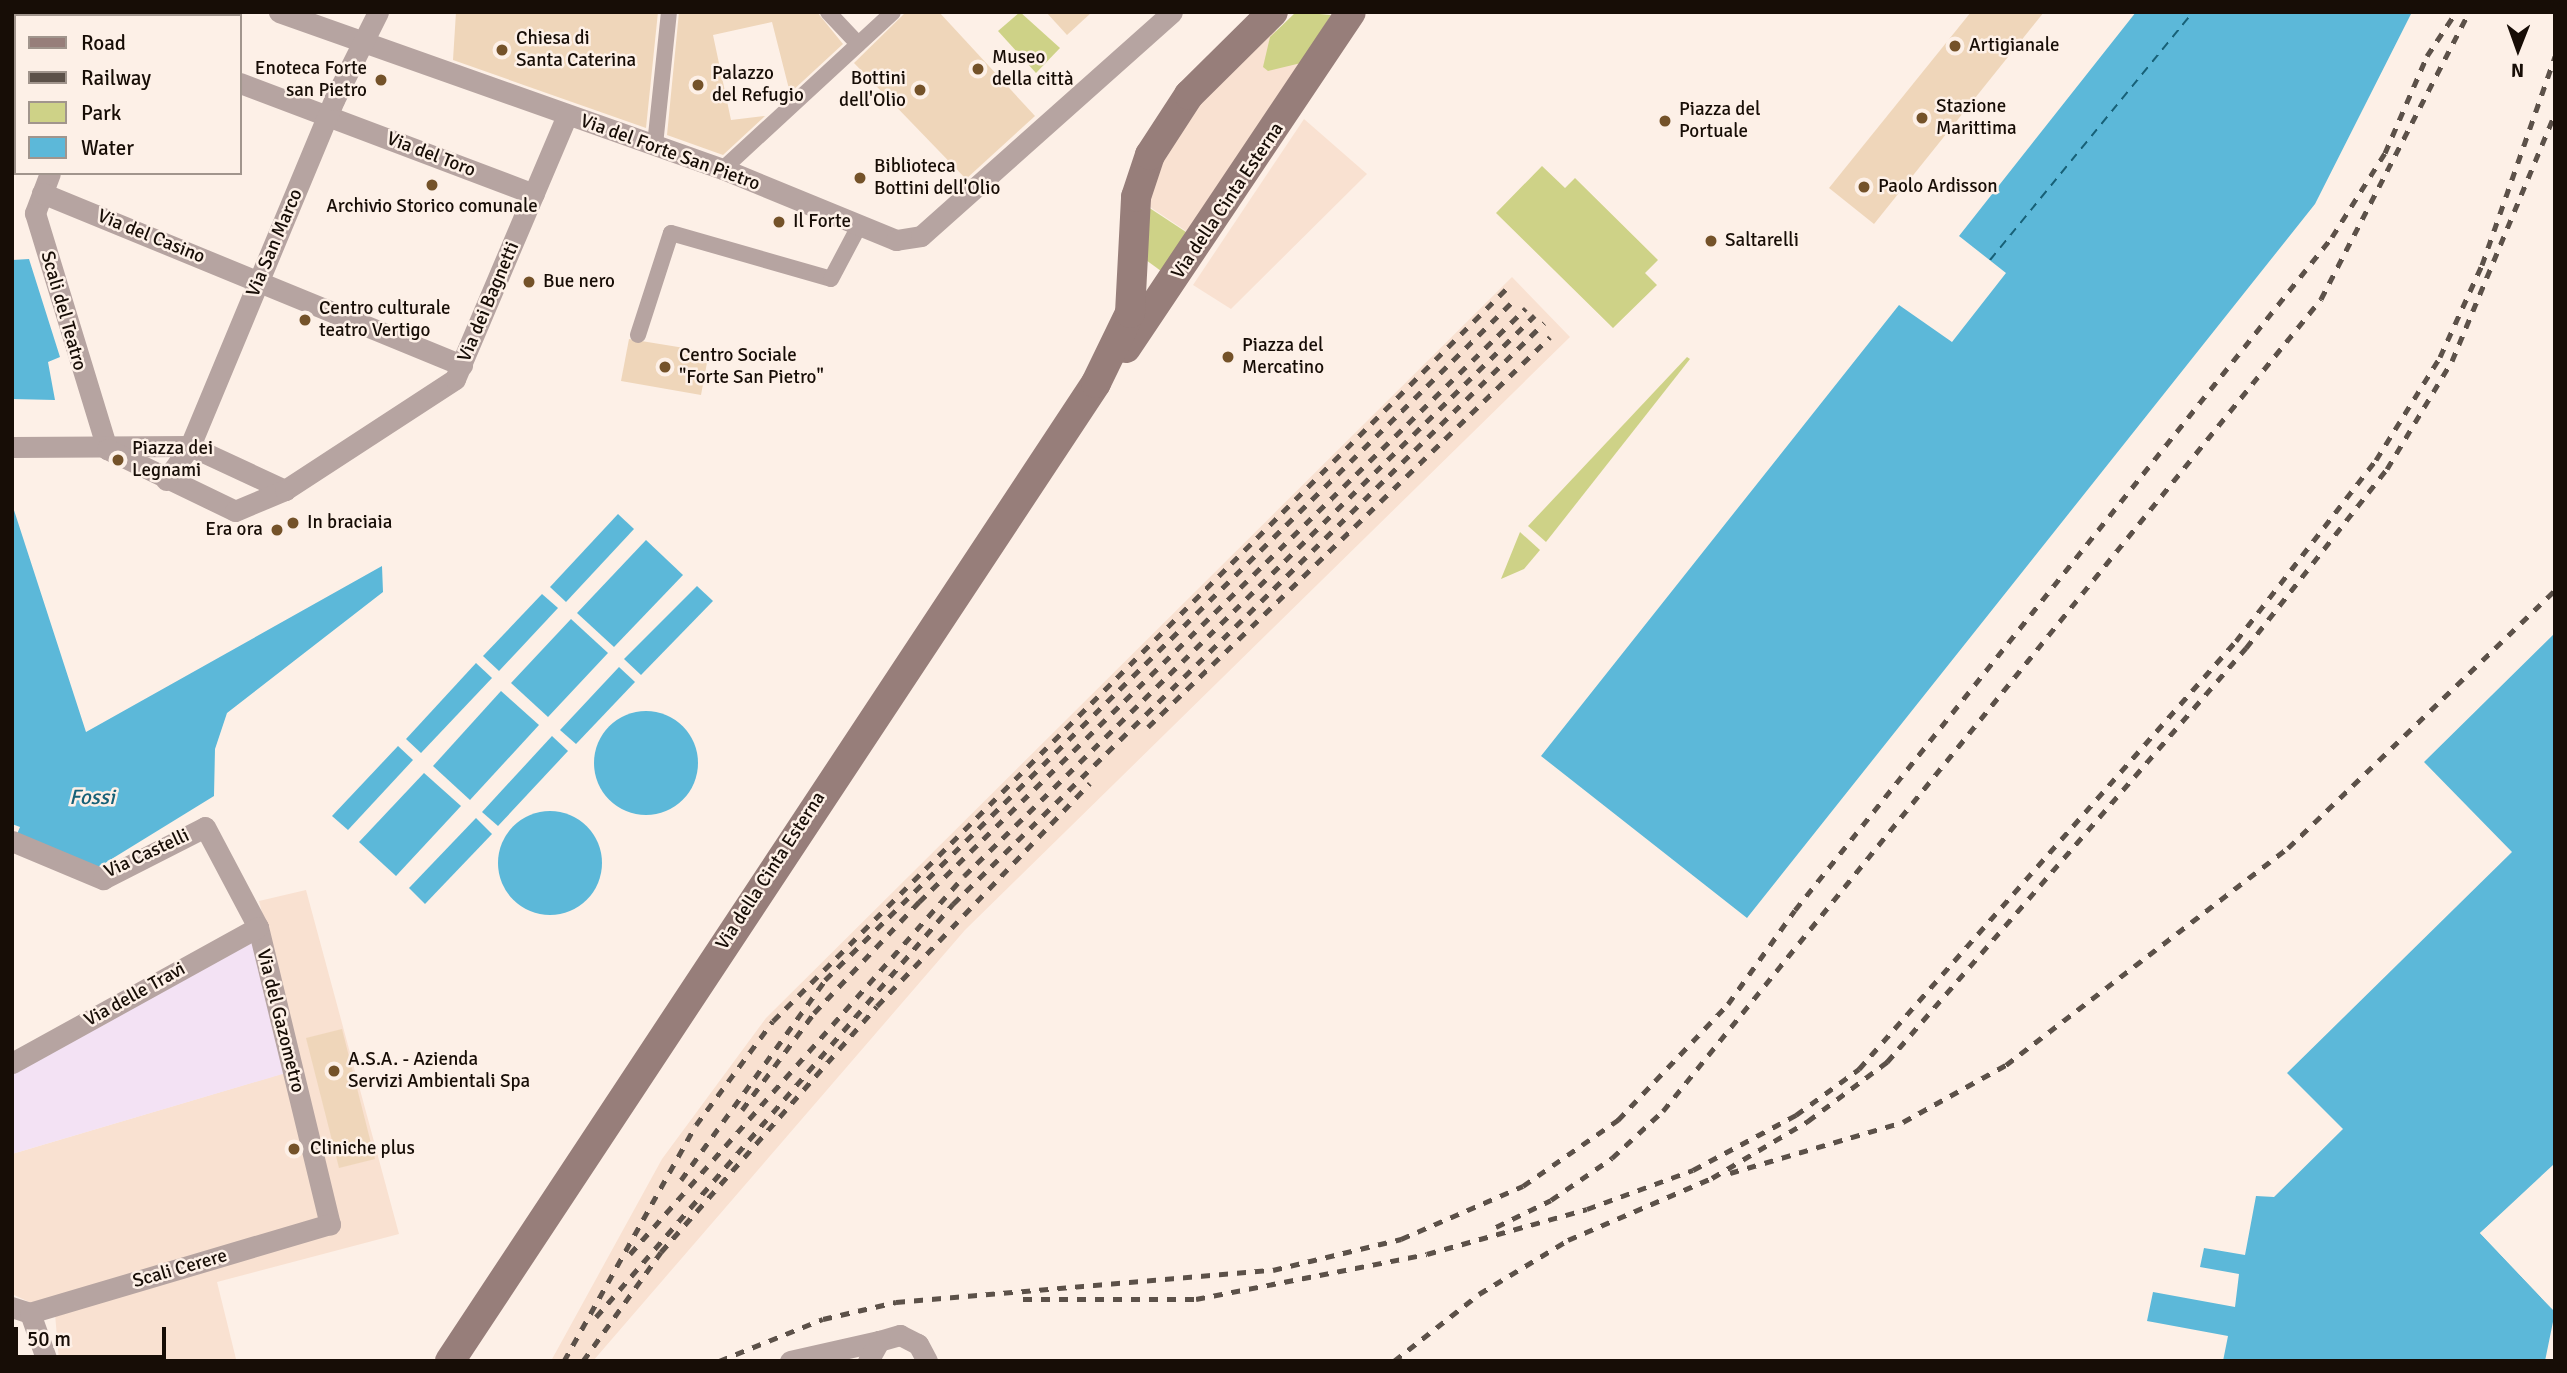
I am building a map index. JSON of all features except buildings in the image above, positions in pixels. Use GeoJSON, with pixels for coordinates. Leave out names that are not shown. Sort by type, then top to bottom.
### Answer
{"type":"FeatureCollection","features":[{"type":"Feature","properties":{"kind":"main road","name":"Via della Cinta Esterna"},"geometry":{"type":"LineString","coordinates":[[1096,383],[1130,313],[1136,197],[1150,155],[1189,95],[1273,12]]}},
{"type":"Feature","properties":{"kind":"main road","name":"Via della Cinta Esterna"},"geometry":{"type":"LineString","coordinates":[[450,1361],[1096,383],[1143,328],[1351,12]]}},
{"type":"Feature","properties":{"kind":"street","name":"Via del Forte San Pietro"},"geometry":{"type":"LineString","coordinates":[[279,12],[723,169],[858,228],[896,240],[921,236],[1165,20]]}},
{"type":"Feature","properties":{"kind":"street","name":"Via San Marco"},"geometry":{"type":"LineString","coordinates":[[190,446],[328,117],[362,41],[379,12]]}},
{"type":"Feature","properties":{"kind":"street"},"geometry":{"type":"LineString","coordinates":[[655,145],[669,12]]}},
{"type":"Feature","properties":{"kind":"street"},"geometry":{"type":"LineString","coordinates":[[828,12],[858,44]]}},
{"type":"Feature","properties":{"kind":"street"},"geometry":{"type":"LineString","coordinates":[[723,169],[893,12]]}},
{"type":"Feature","properties":{"kind":"street","name":"Via del Toro"},"geometry":{"type":"LineString","coordinates":[[242,84],[534,194]]}},
{"type":"Feature","properties":{"kind":"street","name":"Via dei Bagnetti"},"geometry":{"type":"LineString","coordinates":[[285,490],[455,379],[567,115]]}},
{"type":"Feature","properties":{"kind":"street","name":"Via del Casino"},"geometry":{"type":"LineString","coordinates":[[46,183],[259,281],[463,365]]}},
{"type":"Feature","properties":{"kind":"street","name":"Scali del Teatro"},"geometry":{"type":"LineString","coordinates":[[46,183],[35,213],[107,449]]}},
{"type":"Feature","properties":{"kind":"street"},"geometry":{"type":"LineString","coordinates":[[638,335],[671,233],[831,279],[858,228]]}},
{"type":"Feature","properties":{"kind":"street"},"geometry":{"type":"LineString","coordinates":[[166,480],[190,446]]}},
{"type":"Feature","properties":{"kind":"street"},"geometry":{"type":"LineString","coordinates":[[12,447],[107,449],[190,446],[285,490]]}},
{"type":"Feature","properties":{"kind":"street"},"geometry":{"type":"LineString","coordinates":[[107,449],[166,480],[235,511],[285,490]]}},
{"type":"Feature","properties":{"kind":"street","name":"Via Castelli"},"geometry":{"type":"LineString","coordinates":[[12,841],[103,879],[205,827]]}},
{"type":"Feature","properties":{"kind":"street","name":"Via del Gazometro"},"geometry":{"type":"LineString","coordinates":[[205,827],[258,927],[330,1224]]}},
{"type":"Feature","properties":{"kind":"street","name":"Via delle Travi"},"geometry":{"type":"LineString","coordinates":[[12,1063],[258,927]]}},
{"type":"Feature","properties":{"kind":"street","name":"Scali Cerere"},"geometry":{"type":"LineString","coordinates":[[21,1310],[330,1224]]}},
{"type":"Feature","properties":{"kind":"street"},"geometry":{"type":"LineString","coordinates":[[21,1310],[47,1361]]}},
{"type":"Feature","properties":{"kind":"street"},"geometry":{"type":"LineString","coordinates":[[800,1359],[879,1341],[909,1338],[927,1361]]}},
{"type":"Feature","properties":{"kind":"street"},"geometry":{"type":"LineString","coordinates":[[868,1361],[879,1341]]}},
{"type":"Feature","properties":{"kind":"street"},"geometry":{"type":"LineString","coordinates":[[800,1359],[835,1361]]}},
{"type":"Feature","properties":{"kind":"shaded area"},"geometry":{"type":"Polygon","coordinates":[[[1274,30],[1309,57],[1192,235],[1147,205],[1157,168],[1192,106],[1274,30]]]}},
{"type":"Feature","properties":{"kind":"shaded area"},"geometry":{"type":"Polygon","coordinates":[[[1304,119],[1367,174],[1231,309],[1193,285],[1304,119]]]}},
{"type":"Feature","properties":{"kind":"shaded area"},"geometry":{"type":"Polygon","coordinates":[[[1512,277],[1570,337],[965,930],[593,1361],[551,1361],[662,1159],[766,1018],[1512,277]]]}},
{"type":"Feature","properties":{"kind":"shaded area"},"geometry":{"type":"Polygon","coordinates":[[[306,890],[399,1234],[217,1282],[236,1359],[59,1361],[55,1314],[12,1294],[12,1154],[301,1068],[259,901],[306,890]]]}},
{"type":"Feature","properties":{"kind":"shaded area"},"geometry":{"type":"Polygon","coordinates":[[[253,934],[286,1073],[12,1154],[12,1062],[253,934]]]}},
{"type":"Feature","properties":{"kind":"green space"},"geometry":{"type":"Polygon","coordinates":[[[1020,12],[1060,48],[1036,73],[998,31],[1020,12]]]}},
{"type":"Feature","properties":{"kind":"green space"},"geometry":{"type":"Polygon","coordinates":[[[1296,12],[1331,15],[1301,63],[1268,71],[1263,67],[1270,37],[1296,12]]]}},
{"type":"Feature","properties":{"kind":"green space"},"geometry":{"type":"Polygon","coordinates":[[[1542,166],[1565,188],[1575,178],[1658,260],[1645,273],[1657,285],[1613,328],[1496,213],[1542,166]]]}},
{"type":"Feature","properties":{"kind":"green space"},"geometry":{"type":"Polygon","coordinates":[[[1148,207],[1189,234],[1161,271],[1146,260],[1148,207]]]}},
{"type":"Feature","properties":{"kind":"green space"},"geometry":{"type":"Polygon","coordinates":[[[1687,357],[1690,359],[1546,542],[1528,526],[1687,357]]]}},
{"type":"Feature","properties":{"kind":"green space"},"geometry":{"type":"Polygon","coordinates":[[[1520,532],[1540,550],[1524,569],[1501,579],[1520,532]]]}},
{"type":"Feature","properties":{"kind":"water"},"geometry":{"type":"Polygon","coordinates":[[[12,12],[70,12],[14,14],[12,180],[12,12]]]}},
{"type":"Feature","properties":{"kind":"water"},"geometry":{"type":"Polygon","coordinates":[[[2136,12],[2412,12],[2315,204],[1747,918],[1541,756],[1899,305],[1952,342],[2006,273],[1959,236],[2136,12]]]}},
{"type":"Feature","properties":{"kind":"water"},"geometry":{"type":"Polygon","coordinates":[[[29,259],[60,357],[48,362],[55,400],[12,399],[12,260],[29,259]]]}},
{"type":"Feature","properties":{"kind":"water","name":"Fossi"},"geometry":{"type":"Polygon","coordinates":[[[12,504],[86,732],[382,566],[383,592],[227,713],[215,749],[214,796],[97,868],[17,834],[20,827],[12,824],[12,504]]]}},
{"type":"Feature","properties":{"kind":"water"},"geometry":{"type":"Polygon","coordinates":[[[618,514],[634,529],[566,602],[550,587],[618,514]]]}},
{"type":"Feature","properties":{"kind":"water"},"geometry":{"type":"Polygon","coordinates":[[[646,540],[683,575],[614,647],[577,613],[646,540]]]}},
{"type":"Feature","properties":{"kind":"water"},"geometry":{"type":"Polygon","coordinates":[[[697,586],[713,601],[641,675],[624,659],[697,586]]]}},
{"type":"Feature","properties":{"kind":"water"},"geometry":{"type":"Polygon","coordinates":[[[542,594],[558,608],[499,671],[483,656],[542,594]]]}},
{"type":"Feature","properties":{"kind":"water"},"geometry":{"type":"Polygon","coordinates":[[[571,619],[608,653],[548,717],[511,683],[571,619]]]}},
{"type":"Feature","properties":{"kind":"water"},"geometry":{"type":"Polygon","coordinates":[[[2555,633],[2555,1167],[2480,1233],[2555,1312],[2545,1361],[2223,1361],[2228,1336],[2147,1321],[2153,1292],[2235,1307],[2239,1274],[2200,1267],[2204,1248],[2245,1255],[2256,1196],[2274,1197],[2343,1129],[2287,1073],[2512,852],[2424,762],[2555,633]]]}},
{"type":"Feature","properties":{"kind":"water"},"geometry":{"type":"Polygon","coordinates":[[[476,663],[492,678],[421,753],[406,739],[476,663]]]}},
{"type":"Feature","properties":{"kind":"water"},"geometry":{"type":"Polygon","coordinates":[[[619,667],[635,682],[576,744],[560,730],[619,667]]]}},
{"type":"Feature","properties":{"kind":"water"},"geometry":{"type":"Polygon","coordinates":[[[501,691],[539,725],[470,800],[433,766],[501,691]]]}},
{"type":"Feature","properties":{"kind":"water"},"geometry":{"type":"Polygon","coordinates":[[[646,711],[666,715],[683,726],[694,743],[698,763],[694,783],[683,800],[666,811],[646,815],[626,811],[609,800],[598,783],[594,763],[598,743],[609,726],[626,715],[646,711]]]}},
{"type":"Feature","properties":{"kind":"water"},"geometry":{"type":"Polygon","coordinates":[[[552,736],[568,751],[498,826],[482,812],[552,736]]]}},
{"type":"Feature","properties":{"kind":"water"},"geometry":{"type":"Polygon","coordinates":[[[398,746],[413,760],[348,830],[332,816],[398,746]]]}},
{"type":"Feature","properties":{"kind":"water"},"geometry":{"type":"Polygon","coordinates":[[[424,773],[461,806],[396,876],[359,842],[424,773]]]}},
{"type":"Feature","properties":{"kind":"water"},"geometry":{"type":"Polygon","coordinates":[[[550,811],[570,815],[587,826],[598,843],[602,863],[598,883],[587,900],[570,911],[550,915],[530,911],[513,900],[502,883],[498,863],[502,843],[513,826],[530,815],[550,811]]]}},
{"type":"Feature","properties":{"kind":"water"},"geometry":{"type":"Polygon","coordinates":[[[476,818],[492,834],[425,904],[409,888],[476,818]]]}},
{"type":"Feature","properties":{"kind":"pier"},"geometry":{"type":"Polygon","coordinates":[[[2553,1165],[2555,1170],[2485,1233],[2555,1312],[2480,1233],[2553,1165]]]}},
{"type":"Feature","properties":{"kind":"ferry route"},"geometry":{"type":"LineString","coordinates":[[1990,260],[2193,12]]}},
{"type":"Feature","properties":{"kind":"railway"},"geometry":{"type":"LineString","coordinates":[[719,1361],[823,1319],[896,1302],[1273,1270],[1401,1239],[1523,1186],[1618,1120],[1728,1004],[1795,910],[2332,237],[2385,153],[2427,56],[2456,12]]}},
{"type":"Feature","properties":{"kind":"railway"},"geometry":{"type":"LineString","coordinates":[[1496,1227],[1551,1200],[1612,1158],[1663,1111],[2321,299],[2469,12]]}},
{"type":"Feature","properties":{"kind":"railway"},"geometry":{"type":"LineString","coordinates":[[1023,1299],[1196,1299],[1427,1254],[1587,1209],[1693,1170],[1796,1115],[1859,1069],[2236,641],[2376,460],[2440,357],[2482,265],[2555,56]]}},
{"type":"Feature","properties":{"kind":"railway"},"geometry":{"type":"LineString","coordinates":[[1394,1361],[1479,1294],[1568,1240],[1712,1178],[1808,1121],[1887,1062],[2246,648],[2387,469],[2452,361],[2555,113]]}},
{"type":"Feature","properties":{"kind":"railway"},"geometry":{"type":"LineString","coordinates":[[564,1361],[696,1125],[773,1021],[1506,289]]}},
{"type":"Feature","properties":{"kind":"railway"},"geometry":{"type":"LineString","coordinates":[[681,1180],[825,980],[1516,298]]}},
{"type":"Feature","properties":{"kind":"railway"},"geometry":{"type":"LineString","coordinates":[[742,1110],[814,1013],[919,902],[1526,308]]}},
{"type":"Feature","properties":{"kind":"railway"},"geometry":{"type":"LineString","coordinates":[[630,1254],[964,876],[1535,315]]}},
{"type":"Feature","properties":{"kind":"railway"},"geometry":{"type":"LineString","coordinates":[[596,1317],[953,904],[1544,323]]}},
{"type":"Feature","properties":{"kind":"railway"},"geometry":{"type":"LineString","coordinates":[[1148,727],[1550,337]]}},
{"type":"Feature","properties":{"kind":"railway"},"geometry":{"type":"LineString","coordinates":[[1730,1173],[1903,1122],[2006,1065],[2288,848],[2555,590]]}},
{"type":"Feature","properties":{"kind":"railway"},"geometry":{"type":"LineString","coordinates":[[583,1361],[661,1252],[877,1006],[1090,783]]}},
{"type":"Feature","properties":{"kind":"place","name":"Artigianale"},"geometry":{"type":"Point","coordinates":[1955,46]}},
{"type":"Feature","properties":{"kind":"place","name":"Chiesa di Santa Caterina"},"geometry":{"type":"Point","coordinates":[502,50]}},
{"type":"Feature","properties":{"kind":"place","name":"Museo della città"},"geometry":{"type":"Point","coordinates":[978,69]}},
{"type":"Feature","properties":{"kind":"place","name":"Enoteca Forte san Pietro"},"geometry":{"type":"Point","coordinates":[381,80]}},
{"type":"Feature","properties":{"kind":"place","name":"Palazzo del Refugio"},"geometry":{"type":"Point","coordinates":[698,85]}},
{"type":"Feature","properties":{"kind":"place","name":"Bottini dell'Olio"},"geometry":{"type":"Point","coordinates":[920,90]}},
{"type":"Feature","properties":{"kind":"place","name":"Stazione Marittima"},"geometry":{"type":"Point","coordinates":[1922,118]}},
{"type":"Feature","properties":{"kind":"place","name":"Piazza del Portuale"},"geometry":{"type":"Point","coordinates":[1665,121]}},
{"type":"Feature","properties":{"kind":"place","name":"Biblioteca Bottini dell'Olio"},"geometry":{"type":"Point","coordinates":[860,178]}},
{"type":"Feature","properties":{"kind":"place","name":"Archivio Storico comunale"},"geometry":{"type":"Point","coordinates":[432,185]}},
{"type":"Feature","properties":{"kind":"place","name":"Paolo Ardisson"},"geometry":{"type":"Point","coordinates":[1864,187]}},
{"type":"Feature","properties":{"kind":"place","name":"Il Forte"},"geometry":{"type":"Point","coordinates":[779,222]}},
{"type":"Feature","properties":{"kind":"place","name":"Saltarelli"},"geometry":{"type":"Point","coordinates":[1711,241]}},
{"type":"Feature","properties":{"kind":"place","name":"Bue nero"},"geometry":{"type":"Point","coordinates":[529,282]}},
{"type":"Feature","properties":{"kind":"place","name":"Centro culturale teatro Vertigo"},"geometry":{"type":"Point","coordinates":[305,320]}},
{"type":"Feature","properties":{"kind":"place","name":"Piazza del Mercatino"},"geometry":{"type":"Point","coordinates":[1228,357]}},
{"type":"Feature","properties":{"kind":"place","name":"Centro Sociale \"Forte San Pietro\""},"geometry":{"type":"Point","coordinates":[665,367]}},
{"type":"Feature","properties":{"kind":"place","name":"Piazza dei Legnami"},"geometry":{"type":"Point","coordinates":[118,460]}},
{"type":"Feature","properties":{"kind":"place","name":"In braciaia"},"geometry":{"type":"Point","coordinates":[293,523]}},
{"type":"Feature","properties":{"kind":"place","name":"Era ora"},"geometry":{"type":"Point","coordinates":[277,530]}},
{"type":"Feature","properties":{"kind":"place","name":"A.S.A. - Azienda Servizi Ambientali Spa"},"geometry":{"type":"Point","coordinates":[334,1071]}},
{"type":"Feature","properties":{"kind":"place","name":"Cliniche plus"},"geometry":{"type":"Point","coordinates":[294,1149]}}]}
